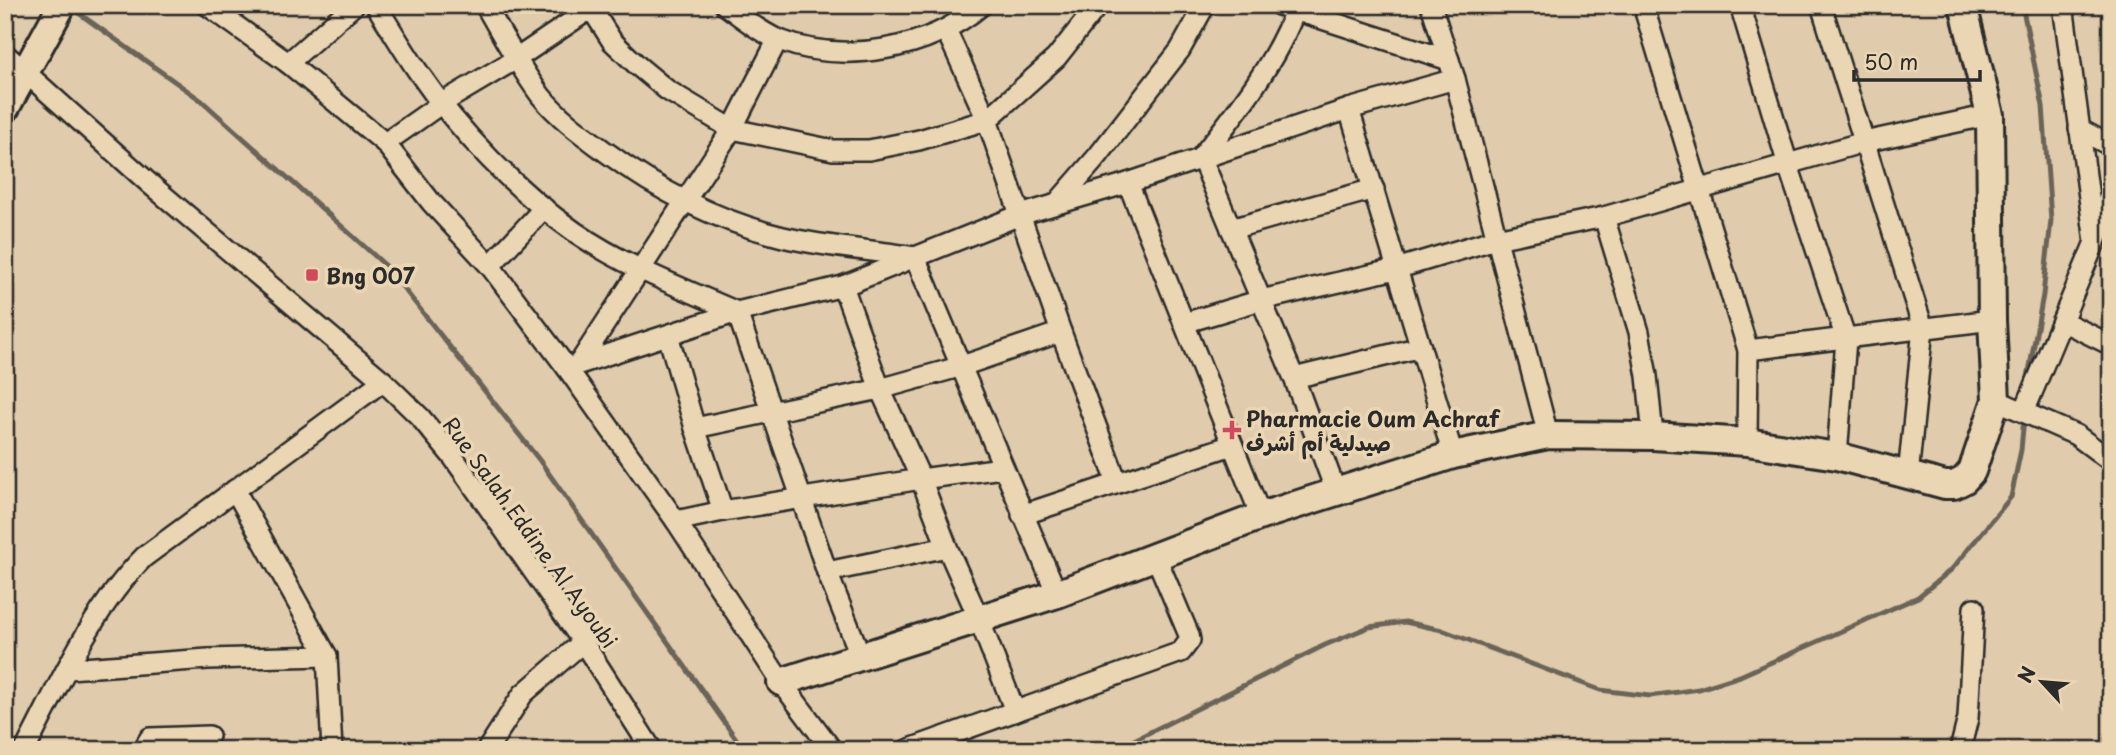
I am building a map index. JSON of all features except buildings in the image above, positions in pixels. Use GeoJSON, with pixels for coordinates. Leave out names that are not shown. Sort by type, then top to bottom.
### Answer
{"type":"FeatureCollection","features":[{"type":"Feature","properties":{"kind":"street"},"geometry":{"type":"LineString","coordinates":[[5,109],[62,5]]}},
{"type":"Feature","properties":{"kind":"street"},"geometry":{"type":"LineString","coordinates":[[207,5],[288,63],[385,142],[431,202],[490,266],[573,365],[781,682],[832,750]]}},
{"type":"Feature","properties":{"kind":"street"},"geometry":{"type":"LineString","coordinates":[[288,63],[354,5]]}},
{"type":"Feature","properties":{"kind":"street"},"geometry":{"type":"LineString","coordinates":[[376,5],[442,103],[503,171],[544,208],[574,232],[639,269],[737,312],[801,500],[860,657]]}},
{"type":"Feature","properties":{"kind":"street"},"geometry":{"type":"LineString","coordinates":[[485,5],[542,97],[575,129],[644,179],[682,202],[737,224],[784,237],[915,257]]}},
{"type":"Feature","properties":{"kind":"street"},"geometry":{"type":"LineString","coordinates":[[724,5],[778,40],[819,50],[860,52],[899,46],[947,30],[982,5]]}},
{"type":"Feature","properties":{"kind":"street"},"geometry":{"type":"LineString","coordinates":[[385,142],[442,103],[516,59],[592,6],[612,41],[638,66],[667,90],[732,129],[833,150],[869,150],[987,120],[1056,58],[1098,5]]}},
{"type":"Feature","properties":{"kind":"street"},"geometry":{"type":"LineString","coordinates":[[1056,204],[1097,157],[1180,50],[1205,5]]}},
{"type":"Feature","properties":{"kind":"street"},"geometry":{"type":"LineString","coordinates":[[1431,5],[1455,79],[1548,435]]}},
{"type":"Feature","properties":{"kind":"street"},"geometry":{"type":"LineString","coordinates":[[1643,5],[1748,350],[1747,442]]}},
{"type":"Feature","properties":{"kind":"street"},"geometry":{"type":"LineString","coordinates":[[1740,5],[1788,165],[1846,339],[1837,456]]}},
{"type":"Feature","properties":{"kind":"street"},"geometry":{"type":"LineString","coordinates":[[1821,5],[1923,328],[1908,476]]}},
{"type":"Feature","properties":{"kind":"street"},"geometry":{"type":"LineString","coordinates":[[1963,5],[1990,116],[1992,320],[2018,407],[2076,435],[2111,461]]}},
{"type":"Feature","properties":{"kind":"street"},"geometry":{"type":"LineString","coordinates":[[2063,5],[2095,242]]}},
{"type":"Feature","properties":{"kind":"street"},"geometry":{"type":"LineString","coordinates":[[1201,157],[1236,113],[1267,65],[1290,7],[1449,60]]}},
{"type":"Feature","properties":{"kind":"street"},"geometry":{"type":"LineString","coordinates":[[947,30],[987,120],[1117,482]]}},
{"type":"Feature","properties":{"kind":"street"},"geometry":{"type":"LineString","coordinates":[[573,365],[732,129],[778,40]]}},
{"type":"Feature","properties":{"kind":"street","name":"Rue Salah Eddine Al Ayoubi"},"geometry":{"type":"LineString","coordinates":[[5,54],[150,184],[383,381],[420,417],[453,457],[583,642],[652,750]]}},
{"type":"Feature","properties":{"kind":"street"},"geometry":{"type":"LineString","coordinates":[[573,365],[737,312],[843,286],[1020,215],[1128,183],[1349,109],[1455,79]]}},
{"type":"Feature","properties":{"kind":"street"},"geometry":{"type":"LineString","coordinates":[[1349,109],[1453,455]]}},
{"type":"Feature","properties":{"kind":"street"},"geometry":{"type":"LineString","coordinates":[[1184,323],[1261,300],[1396,269],[1496,239],[1604,217],[1864,142],[1990,116]]}},
{"type":"Feature","properties":{"kind":"street"},"geometry":{"type":"LineString","coordinates":[[2079,129],[2111,146]]}},
{"type":"Feature","properties":{"kind":"street"},"geometry":{"type":"LineString","coordinates":[[1201,157],[1294,378],[1336,492]]}},
{"type":"Feature","properties":{"kind":"street"},"geometry":{"type":"LineString","coordinates":[[1128,183],[1261,516]]}},
{"type":"Feature","properties":{"kind":"street"},"geometry":{"type":"LineString","coordinates":[[1231,229],[1374,189]]}},
{"type":"Feature","properties":{"kind":"street"},"geometry":{"type":"LineString","coordinates":[[781,682],[1057,594],[1261,516],[1453,455],[1548,435],[1653,436],[1747,442],[1837,456],[1908,476],[1954,485],[1964,480],[1972,471],[1977,460],[2018,407],[2062,321],[2095,242],[2111,191]]}},
{"type":"Feature","properties":{"kind":"street"},"geometry":{"type":"LineString","coordinates":[[490,266],[544,208]]}},
{"type":"Feature","properties":{"kind":"street"},"geometry":{"type":"LineString","coordinates":[[1604,217],[1639,332],[1653,436]]}},
{"type":"Feature","properties":{"kind":"street"},"geometry":{"type":"LineString","coordinates":[[915,257],[959,367],[1057,594]]}},
{"type":"Feature","properties":{"kind":"street"},"geometry":{"type":"LineString","coordinates":[[843,286],[880,389],[922,479],[1015,712]]}},
{"type":"Feature","properties":{"kind":"street"},"geometry":{"type":"LineString","coordinates":[[1748,350],[1992,320]]}},
{"type":"Feature","properties":{"kind":"street"},"geometry":{"type":"LineString","coordinates":[[2062,321],[2111,345]]}},
{"type":"Feature","properties":{"kind":"street"},"geometry":{"type":"LineString","coordinates":[[695,428],[880,389],[959,367],[1061,332]]}},
{"type":"Feature","properties":{"kind":"street"},"geometry":{"type":"LineString","coordinates":[[668,335],[723,511]]}},
{"type":"Feature","properties":{"kind":"street"},"geometry":{"type":"LineString","coordinates":[[1294,378],[1421,347]]}},
{"type":"Feature","properties":{"kind":"street"},"geometry":{"type":"LineString","coordinates":[[25,750],[68,669],[124,577],[144,558],[383,381]]}},
{"type":"Feature","properties":{"kind":"street"},"geometry":{"type":"LineString","coordinates":[[1022,515],[1232,445]]}},
{"type":"Feature","properties":{"kind":"street"},"geometry":{"type":"LineString","coordinates":[[676,521],[723,511],[1002,468]]}},
{"type":"Feature","properties":{"kind":"street"},"geometry":{"type":"LineString","coordinates":[[234,490],[327,656],[332,750]]}},
{"type":"Feature","properties":{"kind":"street"},"geometry":{"type":"LineString","coordinates":[[827,572],[947,547]]}},
{"type":"Feature","properties":{"kind":"street"},"geometry":{"type":"LineString","coordinates":[[907,750],[1181,652],[1186,647],[1189,635],[1156,557]]}},
{"type":"Feature","properties":{"kind":"street"},"geometry":{"type":"LineString","coordinates":[[1959,750],[1968,718],[1974,608]]}},
{"type":"Feature","properties":{"kind":"street"},"geometry":{"type":"LineString","coordinates":[[487,750],[523,694],[583,642]]}},
{"type":"Feature","properties":{"kind":"street"},"geometry":{"type":"LineString","coordinates":[[68,669],[208,659],[327,656]]}},
{"type":"Feature","properties":{"kind":"street"},"geometry":{"type":"LineString","coordinates":[[147,750],[150,738],[209,736]]}},
{"type":"Feature","properties":{"kind":"waterway"},"geometry":{"type":"LineString","coordinates":[[2022,5],[2043,106],[2051,220],[2043,295],[2027,383]]}},
{"type":"Feature","properties":{"kind":"waterway"},"geometry":{"type":"LineString","coordinates":[[70,7],[202,101],[386,266],[540,461],[744,750]]}},
{"type":"Feature","properties":{"kind":"waterway"},"geometry":{"type":"LineString","coordinates":[[1114,750],[1325,645],[1369,627],[1405,622],[1442,630],[1600,690],[1650,696],[1699,689],[1740,676],[1918,597],[1952,569],[2011,497],[2021,450],[2024,417]]}},
{"type":"Feature","properties":{"kind":"place","name":"Bng 007"},"geometry":{"type":"Point","coordinates":[312,275]}},
{"type":"Feature","properties":{"kind":"place","name":"Pharmacie Oum Achraf صيدلية أم أشرف"},"geometry":{"type":"Point","coordinates":[1232,430]}}]}
